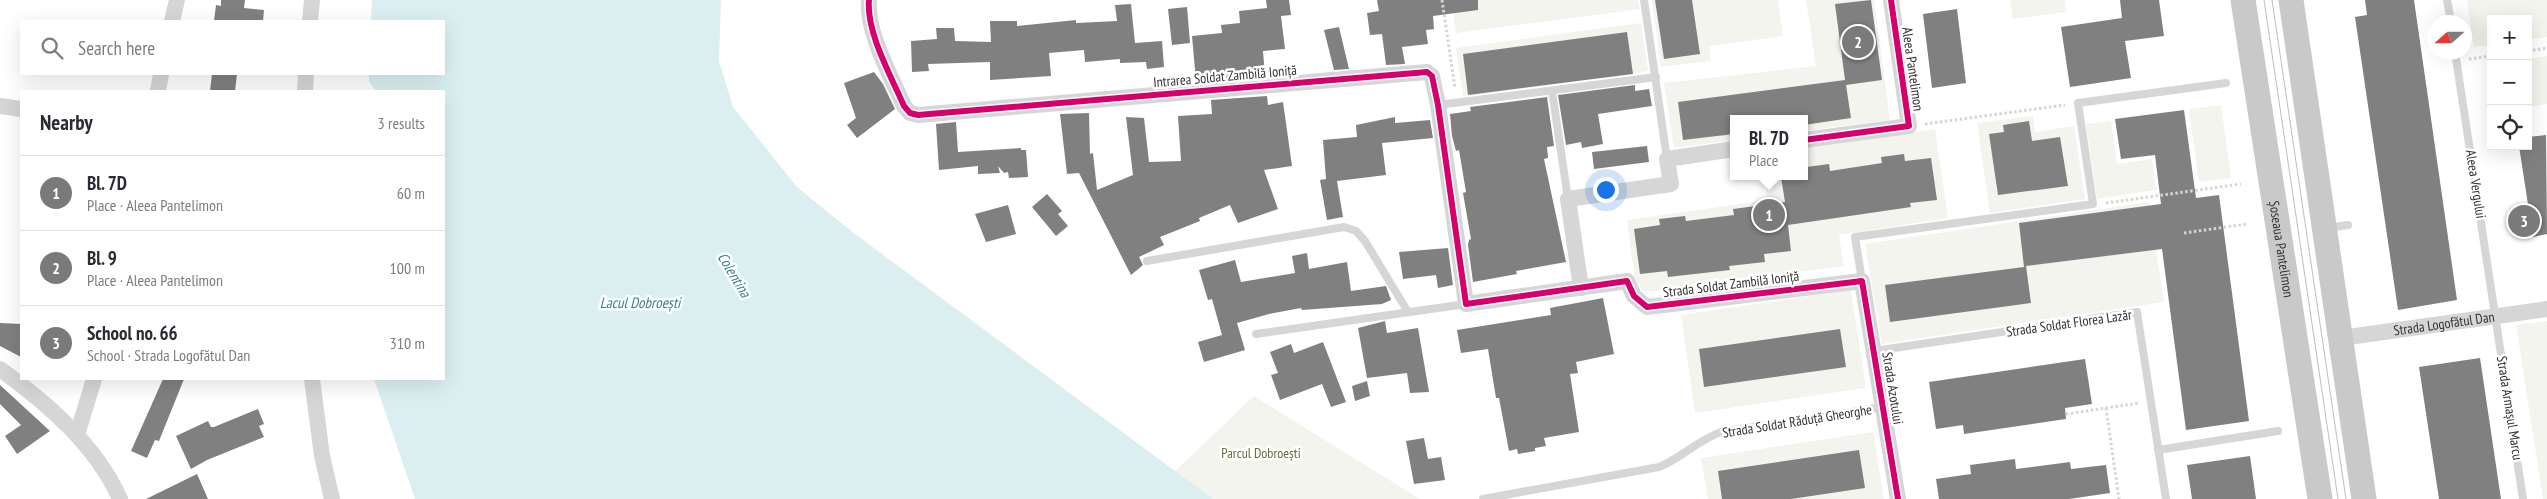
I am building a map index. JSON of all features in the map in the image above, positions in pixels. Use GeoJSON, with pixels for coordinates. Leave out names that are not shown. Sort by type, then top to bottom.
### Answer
{"type":"FeatureCollection","features":[{"type":"Feature","properties":{"kind":"main road","name":"Șoseaua Pantelimon"},"geometry":{"type":"LineString","coordinates":[[2243,0],[2320,499]]}},
{"type":"Feature","properties":{"kind":"main road"},"geometry":{"type":"LineString","coordinates":[[2291,0],[2336,227],[2340,338],[2364,499]]}},
{"type":"Feature","properties":{"kind":"street"},"geometry":{"type":"LineString","coordinates":[[172,20],[176,0]]}},
{"type":"Feature","properties":{"kind":"street"},"geometry":{"type":"LineString","coordinates":[[310,20],[312,0]]}},
{"type":"Feature","properties":{"kind":"street","name":"Intrarea Soldat Zambilă Ioniță"},"geometry":{"type":"LineString","coordinates":[[869,0],[871,22],[876,40],[904,106],[910,113],[918,115],[1427,72],[1432,76],[1438,106],[1466,304]]}},
{"type":"Feature","properties":{"kind":"street","name":"Aleea Pantelimon"},"geometry":{"type":"LineString","coordinates":[[1808,139],[1909,126],[1891,0]]}},
{"type":"Feature","properties":{"kind":"street"},"geometry":{"type":"LineString","coordinates":[[158,90],[161,75]]}},
{"type":"Feature","properties":{"kind":"street"},"geometry":{"type":"LineString","coordinates":[[305,90],[306,75]]}},
{"type":"Feature","properties":{"kind":"street"},"geometry":{"type":"LineString","coordinates":[[0,106],[20,109]]}},
{"type":"Feature","properties":{"kind":"street"},"geometry":{"type":"LineString","coordinates":[[1581,288],[1568,199],[1671,184],[1667,158],[1730,150]]}},
{"type":"Feature","properties":{"kind":"street","name":"Strada Soldat Zambilă Ioniță"},"geometry":{"type":"LineString","coordinates":[[1466,304],[1627,281],[1634,296],[1647,307],[1862,281]]}},
{"type":"Feature","properties":{"kind":"street","name":"Strada Azotului"},"geometry":{"type":"LineString","coordinates":[[1862,281],[1898,499]]}},
{"type":"Feature","properties":{"kind":"street","name":"Strada Logofătul Dan"},"geometry":{"type":"LineString","coordinates":[[2340,338],[2547,309]]}},
{"type":"Feature","properties":{"kind":"street"},"geometry":{"type":"LineString","coordinates":[[0,369],[21,384],[77,435],[100,462],[120,499]]}},
{"type":"Feature","properties":{"kind":"street"},"geometry":{"type":"LineString","coordinates":[[77,435],[94,380]]}},
{"type":"Feature","properties":{"kind":"street"},"geometry":{"type":"LineString","coordinates":[[312,380],[322,456],[332,499]]}},
{"type":"Feature","properties":{"kind":"lane"},"geometry":{"type":"LineString","coordinates":[[1644,0],[1667,158]]}},
{"type":"Feature","properties":{"kind":"lane"},"geometry":{"type":"LineString","coordinates":[[2447,0],[2450,15]]}},
{"type":"Feature","properties":{"kind":"lane","name":"Aleea Vergului"},"geometry":{"type":"LineString","coordinates":[[2457,61],[2496,316]]}},
{"type":"Feature","properties":{"kind":"lane"},"geometry":{"type":"LineString","coordinates":[[1438,106],[1656,77]]}},
{"type":"Feature","properties":{"kind":"lane"},"geometry":{"type":"LineString","coordinates":[[1862,281],[1855,237],[2093,204],[2078,103],[2226,83]]}},
{"type":"Feature","properties":{"kind":"lane"},"geometry":{"type":"LineString","coordinates":[[1552,91],[1568,199]]}},
{"type":"Feature","properties":{"kind":"lane"},"geometry":{"type":"LineString","coordinates":[[1147,261],[1344,227],[1356,232],[1365,241],[1408,312]]}},
{"type":"Feature","properties":{"kind":"lane","name":"Strada Soldat Zambilă Ioniță"},"geometry":{"type":"LineString","coordinates":[[1256,334],[1466,304]]}},
{"type":"Feature","properties":{"kind":"lane","name":"Strada Soldat Florea Lazăr"},"geometry":{"type":"LineString","coordinates":[[1874,352],[2137,312],[2166,499]]}},
{"type":"Feature","properties":{"kind":"lane","name":"Strada Armașul Marcu"},"geometry":{"type":"LineString","coordinates":[[2496,316],[2523,499]]}},
{"type":"Feature","properties":{"kind":"lane","name":"Strada Soldat Răduță Gheorghe"},"geometry":{"type":"LineString","coordinates":[[1483,499],[1659,467],[1676,458],[1703,438],[1721,432],[1883,407]]}},
{"type":"Feature","properties":{"kind":"lane"},"geometry":{"type":"LineString","coordinates":[[2158,450],[2278,431]]}},
{"type":"Feature","properties":{"kind":"path"},"geometry":{"type":"LineString","coordinates":[[1442,0],[1457,103]]}},
{"type":"Feature","properties":{"kind":"path"},"geometry":{"type":"LineString","coordinates":[[2532,50],[2547,48]]}},
{"type":"Feature","properties":{"kind":"path"},"geometry":{"type":"LineString","coordinates":[[2457,61],[2487,57]]}},
{"type":"Feature","properties":{"kind":"path"},"geometry":{"type":"LineString","coordinates":[[1909,126],[2078,103]]}},
{"type":"Feature","properties":{"kind":"path"},"geometry":{"type":"LineString","coordinates":[[2093,204],[2241,184]]}},
{"type":"Feature","properties":{"kind":"path"},"geometry":{"type":"LineString","coordinates":[[2184,233],[2247,224]]}},
{"type":"Feature","properties":{"kind":"path"},"geometry":{"type":"LineString","coordinates":[[2066,414],[2151,401]]}},
{"type":"Feature","properties":{"kind":"path"},"geometry":{"type":"LineString","coordinates":[[2106,408],[2119,499]]}},
{"type":"Feature","properties":{"kind":"green space"},"geometry":{"type":"Polygon","coordinates":[[[1451,0],[1638,0],[1640,9],[1456,33],[1451,0]]]}},
{"type":"Feature","properties":{"kind":"green space"},"geometry":{"type":"Polygon","coordinates":[[[1652,0],[1778,0],[1783,36],[1709,46],[1711,61],[1661,67],[1652,0]]]}},
{"type":"Feature","properties":{"kind":"green space"},"geometry":{"type":"Polygon","coordinates":[[[1806,0],[1874,0],[1890,120],[1808,130],[1808,115],[1730,115],[1730,141],[1674,148],[1664,83],[1816,66],[1806,0]]]}},
{"type":"Feature","properties":{"kind":"green space"},"geometry":{"type":"Polygon","coordinates":[[[2010,0],[2065,0],[2066,12],[2013,19],[2010,0]]]}},
{"type":"Feature","properties":{"kind":"green space"},"geometry":{"type":"Polygon","coordinates":[[[2467,0],[2547,0],[2547,37],[2532,39],[2532,15],[2487,15],[2487,45],[2474,47],[2472,15],[2469,15],[2467,0]]]}},
{"type":"Feature","properties":{"kind":"green space"},"geometry":{"type":"Polygon","coordinates":[[[1641,23],[1648,71],[1463,97],[1456,48],[1641,23]]]}},
{"type":"Feature","properties":{"kind":"green space"},"geometry":{"type":"Polygon","coordinates":[[[2547,56],[2547,104],[2532,106],[2532,58],[2547,56]]]}},
{"type":"Feature","properties":{"kind":"green space"},"geometry":{"type":"Polygon","coordinates":[[[2221,105],[2231,178],[2199,182],[2189,109],[2221,105]]]}},
{"type":"Feature","properties":{"kind":"green space"},"geometry":{"type":"Polygon","coordinates":[[[2033,116],[2035,132],[2074,126],[2085,199],[1990,213],[1977,123],[2033,116]]]}},
{"type":"Feature","properties":{"kind":"green space"},"geometry":{"type":"Polygon","coordinates":[[[2111,121],[2117,164],[2152,159],[2156,190],[2097,199],[2086,124],[2111,121]]]}},
{"type":"Feature","properties":{"kind":"green space"},"geometry":{"type":"Polygon","coordinates":[[[1935,129],[1948,218],[1839,235],[1844,266],[1645,292],[1635,281],[1627,220],[1768,200],[1765,180],[1808,180],[1808,147],[1935,129]]]}},
{"type":"Feature","properties":{"kind":"green space"},"geometry":{"type":"Polygon","coordinates":[[[2149,202],[2164,302],[1882,344],[1865,244],[2149,202]]]}},
{"type":"Feature","properties":{"kind":"green space","name":"Parcul Dobroești"},"geometry":{"type":"Polygon","coordinates":[[[829,214],[1175,471],[1254,396],[1420,499],[1074,499],[829,214]]]}},
{"type":"Feature","properties":{"kind":"green space"},"geometry":{"type":"Polygon","coordinates":[[[1851,290],[1866,388],[1695,413],[1681,315],[1851,290]]]}},
{"type":"Feature","properties":{"kind":"green space"},"geometry":{"type":"Polygon","coordinates":[[[2547,321],[2547,499],[2543,499],[2516,325],[2547,321]]]}},
{"type":"Feature","properties":{"kind":"green space"},"geometry":{"type":"Polygon","coordinates":[[[1873,432],[1884,499],[1708,499],[1701,458],[1873,432]]]}},
{"type":"Feature","properties":{"kind":"water","name":"Lacul Dobroești"},"geometry":{"type":"Polygon","coordinates":[[[372,0],[721,0],[719,61],[733,107],[797,187],[862,240],[1213,499],[415,499],[374,380],[445,380],[445,90],[375,90],[369,82],[369,75],[445,75],[445,20],[371,20],[372,0]]]}},
{"type":"Feature","properties":{"kind":"building"},"geometry":{"type":"Polygon","coordinates":[[[221,0],[245,0],[244,8],[264,10],[263,20],[214,20],[216,5],[221,6],[221,0]]]}},
{"type":"Feature","properties":{"kind":"building"},"geometry":{"type":"Polygon","coordinates":[[[1266,0],[1289,0],[1291,15],[1281,16],[1285,49],[1263,51],[1265,76],[1196,81],[1192,36],[1222,33],[1221,25],[1240,23],[1239,11],[1267,8],[1266,0]]]}},
{"type":"Feature","properties":{"kind":"building"},"geometry":{"type":"Polygon","coordinates":[[[1377,0],[1478,0],[1478,10],[1433,16],[1434,29],[1426,30],[1428,44],[1402,47],[1405,64],[1386,65],[1382,34],[1370,35],[1367,13],[1379,11],[1377,0]]]}},
{"type":"Feature","properties":{"kind":"building"},"geometry":{"type":"Polygon","coordinates":[[[1655,0],[1692,0],[1700,54],[1664,59],[1655,0]]]}},
{"type":"Feature","properties":{"kind":"building"},"geometry":{"type":"Polygon","coordinates":[[[1871,0],[1882,80],[1846,85],[1851,118],[1808,124],[1808,115],[1730,115],[1730,134],[1683,140],[1678,102],[1845,80],[1835,4],[1871,0]]]}},
{"type":"Feature","properties":{"kind":"building"},"geometry":{"type":"Polygon","coordinates":[[[2120,0],[2159,0],[2164,36],[2125,41],[2131,78],[2070,87],[2061,27],[2122,18],[2120,0]]]}},
{"type":"Feature","properties":{"kind":"building"},"geometry":{"type":"Polygon","coordinates":[[[2365,0],[2414,0],[2457,300],[2398,310],[2355,17],[2367,15],[2365,0]]]}},
{"type":"Feature","properties":{"kind":"building"},"geometry":{"type":"Polygon","coordinates":[[[1131,4],[1135,43],[1162,41],[1164,67],[1147,69],[1146,62],[1120,63],[1120,59],[1085,62],[1084,50],[1049,53],[1051,76],[990,80],[990,62],[928,64],[929,71],[912,72],[911,41],[937,39],[936,28],[954,28],[955,41],[991,42],[990,21],[1017,21],[1017,26],[1076,20],[1076,23],[1117,21],[1115,5],[1131,4]]]}},
{"type":"Feature","properties":{"kind":"building"},"geometry":{"type":"Polygon","coordinates":[[[1187,7],[1190,43],[1172,45],[1168,9],[1187,7]]]}},
{"type":"Feature","properties":{"kind":"building"},"geometry":{"type":"Polygon","coordinates":[[[1957,9],[1966,83],[1932,88],[1923,14],[1957,9]]]}},
{"type":"Feature","properties":{"kind":"building"},"geometry":{"type":"Polygon","coordinates":[[[1339,27],[1349,69],[1334,70],[1324,30],[1339,27]]]}},
{"type":"Feature","properties":{"kind":"building"},"geometry":{"type":"Polygon","coordinates":[[[1627,32],[1633,74],[1468,95],[1463,54],[1627,32]]]}},
{"type":"Feature","properties":{"kind":"building"},"geometry":{"type":"Polygon","coordinates":[[[874,72],[883,84],[895,109],[857,138],[847,125],[856,118],[844,83],[874,72]]]}},
{"type":"Feature","properties":{"kind":"building"},"geometry":{"type":"Polygon","coordinates":[[[212,75],[237,75],[235,90],[210,90],[212,75]]]}},
{"type":"Feature","properties":{"kind":"building"},"geometry":{"type":"Polygon","coordinates":[[[1635,85],[1635,91],[1649,89],[1652,106],[1598,114],[1603,144],[1582,148],[1581,142],[1566,145],[1558,95],[1635,85]]]}},
{"type":"Feature","properties":{"kind":"building"},"geometry":{"type":"Polygon","coordinates":[[[1267,96],[1268,105],[1283,102],[1292,166],[1264,170],[1278,209],[1238,223],[1230,205],[1199,218],[1200,221],[1160,237],[1164,245],[1139,257],[1143,265],[1131,275],[1079,173],[1067,174],[1060,114],[1089,113],[1090,154],[1093,153],[1097,190],[1133,175],[1126,117],[1144,118],[1149,162],[1181,161],[1178,116],[1212,114],[1211,100],[1267,96]]]}},
{"type":"Feature","properties":{"kind":"building"},"geometry":{"type":"Polygon","coordinates":[[[1547,97],[1554,146],[1547,147],[1548,158],[1544,159],[1566,262],[1516,271],[1517,274],[1473,282],[1468,245],[1471,239],[1463,193],[1466,192],[1459,150],[1456,151],[1452,136],[1450,114],[1471,111],[1470,107],[1547,97]]]}},
{"type":"Feature","properties":{"kind":"building"},"geometry":{"type":"Polygon","coordinates":[[[2184,110],[2196,198],[2219,195],[2249,421],[2186,430],[2162,249],[2026,266],[2031,303],[1890,322],[1885,285],[2024,267],[2019,223],[2161,204],[2155,155],[2121,159],[2115,119],[2184,110]]]}},
{"type":"Feature","properties":{"kind":"building"},"geometry":{"type":"Polygon","coordinates":[[[1395,117],[1395,123],[1430,120],[1433,138],[1382,143],[1386,175],[1337,181],[1343,217],[1327,220],[1320,180],[1326,179],[1323,140],[1357,137],[1356,125],[1395,117]]]}},
{"type":"Feature","properties":{"kind":"building"},"geometry":{"type":"Polygon","coordinates":[[[2029,121],[2032,141],[2060,137],[2068,186],[1998,195],[1989,134],[2004,132],[2003,125],[2029,121]]]}},
{"type":"Feature","properties":{"kind":"building"},"geometry":{"type":"Polygon","coordinates":[[[956,122],[958,152],[1021,148],[1021,150],[1026,150],[1028,177],[1009,178],[1008,172],[1004,173],[998,166],[1000,173],[978,174],[978,166],[939,170],[936,124],[956,122]]]}},
{"type":"Feature","properties":{"kind":"building"},"geometry":{"type":"Polygon","coordinates":[[[2546,135],[2547,234],[2533,237],[2520,150],[2532,150],[2532,137],[2546,135]]]}},
{"type":"Feature","properties":{"kind":"building"},"geometry":{"type":"Polygon","coordinates":[[[1647,146],[1649,162],[1594,169],[1592,152],[1647,146]]]}},
{"type":"Feature","properties":{"kind":"building"},"geometry":{"type":"Polygon","coordinates":[[[1904,154],[1905,161],[1931,158],[1937,200],[1910,203],[1911,207],[1788,225],[1791,251],[1764,254],[1765,262],[1729,266],[1730,270],[1668,277],[1667,271],[1640,274],[1634,229],[1660,225],[1659,219],[1685,216],[1686,221],[1734,215],[1733,209],[1785,202],[1781,180],[1808,180],[1808,167],[1829,164],[1830,171],[1882,163],[1881,157],[1904,154]]]}},
{"type":"Feature","properties":{"kind":"building"},"geometry":{"type":"Polygon","coordinates":[[[1047,194],[1062,211],[1058,214],[1068,226],[1056,236],[1032,207],[1047,194]]]}},
{"type":"Feature","properties":{"kind":"building"},"geometry":{"type":"Polygon","coordinates":[[[1008,205],[1016,234],[986,242],[975,214],[1008,205]]]}},
{"type":"Feature","properties":{"kind":"building"},"geometry":{"type":"Polygon","coordinates":[[[1448,248],[1453,285],[1438,288],[1436,275],[1403,279],[1399,252],[1448,248]]]}},
{"type":"Feature","properties":{"kind":"building"},"geometry":{"type":"Polygon","coordinates":[[[1307,253],[1309,269],[1347,262],[1351,291],[1386,286],[1391,300],[1382,304],[1302,310],[1301,308],[1237,323],[1245,350],[1204,362],[1198,342],[1222,335],[1212,299],[1208,300],[1199,270],[1235,260],[1241,282],[1295,273],[1292,256],[1307,253]]]}},
{"type":"Feature","properties":{"kind":"building"},"geometry":{"type":"Polygon","coordinates":[[[1603,298],[1614,354],[1576,362],[1578,373],[1570,374],[1579,432],[1544,438],[1546,446],[1535,448],[1535,451],[1518,454],[1517,449],[1509,451],[1499,398],[1496,398],[1488,349],[1461,353],[1457,330],[1551,315],[1550,308],[1603,298]]]}},
{"type":"Feature","properties":{"kind":"building"},"geometry":{"type":"Polygon","coordinates":[[[1385,321],[1387,333],[1418,328],[1429,392],[1410,393],[1407,373],[1367,378],[1358,328],[1385,321]]]}},
{"type":"Feature","properties":{"kind":"building"},"geometry":{"type":"Polygon","coordinates":[[[0,323],[20,324],[20,356],[0,346],[0,323]]]}},
{"type":"Feature","properties":{"kind":"building"},"geometry":{"type":"Polygon","coordinates":[[[1840,329],[1846,367],[1704,387],[1699,349],[1840,329]]]}},
{"type":"Feature","properties":{"kind":"building"},"geometry":{"type":"Polygon","coordinates":[[[1323,342],[1346,402],[1331,407],[1322,384],[1280,400],[1271,375],[1278,373],[1270,352],[1291,344],[1294,353],[1323,342]]]}},
{"type":"Feature","properties":{"kind":"building"},"geometry":{"type":"Polygon","coordinates":[[[2480,358],[2501,499],[2439,499],[2419,367],[2480,358]]]}},
{"type":"Feature","properties":{"kind":"building"},"geometry":{"type":"Polygon","coordinates":[[[2085,359],[2092,404],[2065,408],[2066,419],[1964,434],[1963,425],[1936,429],[1929,382],[2085,359]]]}},
{"type":"Feature","properties":{"kind":"building"},"geometry":{"type":"Polygon","coordinates":[[[163,380],[184,380],[159,441],[155,440],[147,458],[131,451],[163,380]]]}},
{"type":"Feature","properties":{"kind":"building"},"geometry":{"type":"Polygon","coordinates":[[[1367,381],[1370,396],[1355,401],[1352,386],[1367,381]]]}},
{"type":"Feature","properties":{"kind":"building"},"geometry":{"type":"Polygon","coordinates":[[[0,385],[50,431],[17,454],[5,436],[21,425],[0,404],[0,385]]]}},
{"type":"Feature","properties":{"kind":"building"},"geometry":{"type":"Polygon","coordinates":[[[258,409],[264,424],[259,426],[264,437],[207,460],[191,469],[176,436],[208,421],[211,427],[214,427],[258,409]]]}},
{"type":"Feature","properties":{"kind":"building"},"geometry":{"type":"Polygon","coordinates":[[[1424,438],[1428,459],[1441,457],[1445,480],[1414,484],[1406,441],[1424,438]]]}},
{"type":"Feature","properties":{"kind":"building"},"geometry":{"type":"Polygon","coordinates":[[[1859,450],[1865,488],[1791,499],[1722,499],[1718,471],[1859,450]]]}},
{"type":"Feature","properties":{"kind":"building"},"geometry":{"type":"Polygon","coordinates":[[[2250,456],[2256,499],[2192,499],[2187,465],[2250,456]]]}},
{"type":"Feature","properties":{"kind":"building"},"geometry":{"type":"Polygon","coordinates":[[[2015,459],[2016,469],[2070,462],[2071,469],[2106,465],[2110,493],[2069,499],[1939,499],[1936,479],[1971,474],[1970,465],[2015,459]]]}},
{"type":"Feature","properties":{"kind":"building"},"geometry":{"type":"Polygon","coordinates":[[[197,474],[208,499],[146,499],[197,474]]]}},
{"type":"Feature","properties":{"kind":"tram line"},"geometry":{"type":"LineString","coordinates":[[2264,0],[2338,499]]}},
{"type":"Feature","properties":{"kind":"tram line"},"geometry":{"type":"LineString","coordinates":[[2272,0],[2346,499]]}},
{"type":"Feature","properties":{"kind":"cycle path"},"geometry":{"type":"LineString","coordinates":[[869,0],[871,26],[886,68],[904,106],[910,113],[918,115],[1427,72],[1432,76],[1438,105],[1466,304],[1627,281],[1634,296],[1647,307],[1862,281],[1898,499]]}},
{"type":"Feature","properties":{"kind":"cycle path"},"geometry":{"type":"LineString","coordinates":[[1808,139],[1909,126],[1891,0]]}},
{"type":"Feature","properties":{"kind":"place","name":"Bl. 9"},"geometry":{"type":"Point","coordinates":[1858,42]}},
{"type":"Feature","properties":{"kind":"place","name":"Bl. 7D"},"geometry":{"type":"Point","coordinates":[1769,215]}},
{"type":"Feature","properties":{"kind":"place","name":"School no. 66"},"geometry":{"type":"Point","coordinates":[2524,221]}},
{"type":"Feature","properties":{"kind":"water label","name":"Colentina"},"geometry":{"type":"Point","coordinates":[734,275]}}]}
